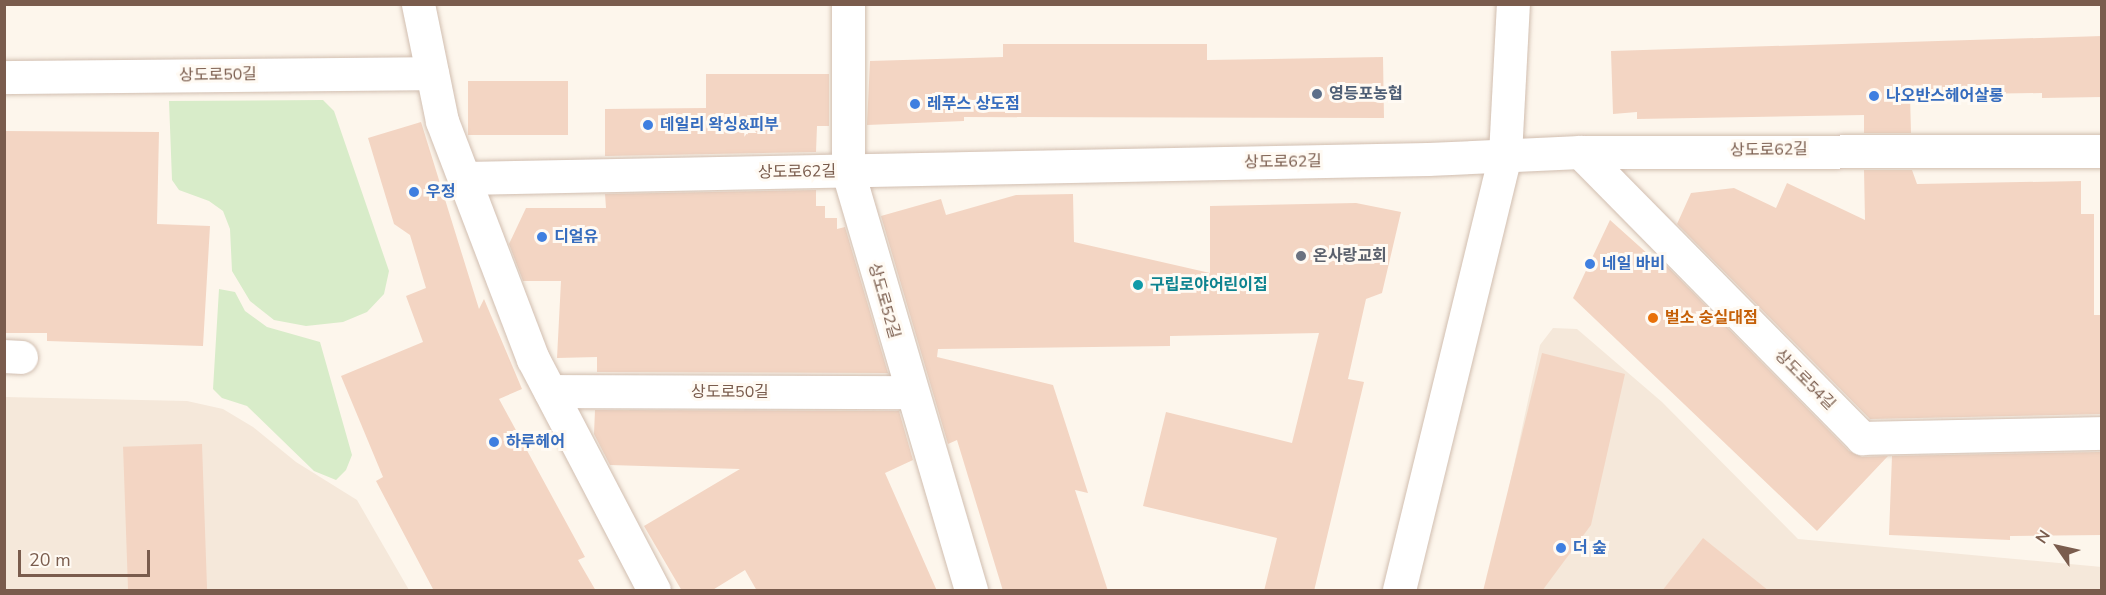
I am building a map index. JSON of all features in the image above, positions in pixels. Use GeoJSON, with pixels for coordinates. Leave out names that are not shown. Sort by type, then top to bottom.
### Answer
{"type":"FeatureCollection","features":[{"type":"Feature","properties":{"kind":"street"},"geometry":{"type":"LineString","coordinates":[[418,4],[442,121],[533,359],[654,591]]}},
{"type":"Feature","properties":{"kind":"street","name":"상도로52길"},"geometry":{"type":"LineString","coordinates":[[848,4],[848,172],[910,392],[971,591]]}},
{"type":"Feature","properties":{"kind":"street"},"geometry":{"type":"LineString","coordinates":[[1399,591],[1504,155],[1513,4]]}},
{"type":"Feature","properties":{"kind":"street","name":"상도로50길"},"geometry":{"type":"LineString","coordinates":[[4,77],[432,73]]}},
{"type":"Feature","properties":{"kind":"street","name":"상도로62길"},"geometry":{"type":"LineString","coordinates":[[465,178],[848,172],[1580,152],[2102,151]]}},
{"type":"Feature","properties":{"kind":"street","name":"상도로54길"},"geometry":{"type":"LineString","coordinates":[[1580,152],[1862,438],[2102,433]]}},
{"type":"Feature","properties":{"kind":"street","name":"상도로50길"},"geometry":{"type":"LineString","coordinates":[[549,391],[910,392]]}},
{"type":"Feature","properties":{"kind":"shaded area"},"geometry":{"type":"Polygon","coordinates":[[[1553,328],[1577,329],[1662,402],[1798,539],[2102,567],[2101,590],[1487,590],[1540,345],[1553,328]]]}},
{"type":"Feature","properties":{"kind":"shaded area"},"geometry":{"type":"Polygon","coordinates":[[[5,397],[187,401],[223,409],[253,427],[296,462],[357,500],[409,590],[5,590],[5,397]]]}},
{"type":"Feature","properties":{"kind":"green space"},"geometry":{"type":"Polygon","coordinates":[[[323,100],[334,111],[389,271],[384,294],[367,312],[343,322],[306,326],[274,320],[250,301],[232,271],[230,229],[223,211],[209,201],[179,190],[172,180],[169,101],[323,100]]]}},
{"type":"Feature","properties":{"kind":"green space"},"geometry":{"type":"Polygon","coordinates":[[[219,289],[235,292],[245,311],[267,327],[320,342],[352,455],[346,470],[336,480],[314,471],[247,406],[222,398],[213,389],[219,289]]]}},
{"type":"Feature","properties":{"kind":"building"},"geometry":{"type":"Polygon","coordinates":[[[2102,36],[2102,97],[2042,98],[2042,93],[1910,95],[1911,133],[1864,133],[1864,115],[1637,119],[1637,112],[1613,114],[1611,51],[2102,36]]]}},
{"type":"Feature","properties":{"kind":"building"},"geometry":{"type":"Polygon","coordinates":[[[1003,44],[1207,44],[1207,60],[1383,57],[1384,118],[964,117],[964,121],[867,125],[870,61],[1003,57],[1003,44]]]}},
{"type":"Feature","properties":{"kind":"building"},"geometry":{"type":"Polygon","coordinates":[[[706,74],[829,74],[829,126],[817,126],[816,152],[605,156],[605,109],[706,108],[706,74]]]}},
{"type":"Feature","properties":{"kind":"building"},"geometry":{"type":"Polygon","coordinates":[[[468,81],[568,81],[568,135],[468,135],[468,81]]]}},
{"type":"Feature","properties":{"kind":"building"},"geometry":{"type":"Polygon","coordinates":[[[421,122],[479,309],[484,299],[522,389],[499,399],[585,557],[578,560],[596,591],[434,591],[376,481],[383,477],[341,376],[423,342],[406,296],[426,288],[410,235],[394,224],[368,138],[421,122]]]}},
{"type":"Feature","properties":{"kind":"building"},"geometry":{"type":"Polygon","coordinates":[[[4,131],[159,132],[157,224],[210,226],[203,346],[47,341],[47,333],[4,333],[4,131]]]}},
{"type":"Feature","properties":{"kind":"building"},"geometry":{"type":"Polygon","coordinates":[[[1864,170],[1912,170],[1917,184],[2081,181],[2081,214],[2094,214],[2094,315],[2102,315],[2102,414],[1870,419],[1677,224],[1691,193],[1734,188],[1776,208],[1787,183],[1865,220],[1864,170]]]}},
{"type":"Feature","properties":{"kind":"building"},"geometry":{"type":"Polygon","coordinates":[[[816,190],[816,206],[825,206],[825,218],[837,218],[837,229],[845,227],[888,373],[597,372],[597,357],[557,358],[561,281],[523,281],[509,244],[526,208],[606,208],[605,194],[816,190]]]}},
{"type":"Feature","properties":{"kind":"building"},"geometry":{"type":"Polygon","coordinates":[[[1073,194],[1074,242],[1210,273],[1210,206],[1356,203],[1401,212],[1382,293],[1366,299],[1348,379],[1364,382],[1314,591],[1264,591],[1277,538],[1143,506],[1166,412],[1292,443],[1319,333],[1170,336],[1170,346],[938,349],[937,357],[1053,385],[1088,493],[1075,490],[1108,591],[1003,591],[957,440],[948,444],[881,216],[941,199],[946,215],[1016,195],[1073,194]]]}},
{"type":"Feature","properties":{"kind":"building"},"geometry":{"type":"Polygon","coordinates":[[[1610,220],[1658,263],[1660,259],[1849,451],[1862,457],[1888,456],[1817,531],[1573,298],[1610,220]]]}},
{"type":"Feature","properties":{"kind":"building"},"geometry":{"type":"Polygon","coordinates":[[[1542,353],[1625,374],[1591,525],[1542,591],[1483,591],[1542,353]]]}},
{"type":"Feature","properties":{"kind":"building"},"geometry":{"type":"Polygon","coordinates":[[[595,410],[899,411],[913,460],[885,473],[937,591],[757,591],[745,570],[711,591],[682,591],[644,526],[740,469],[610,465],[594,434],[595,410]]]}},
{"type":"Feature","properties":{"kind":"building"},"geometry":{"type":"Polygon","coordinates":[[[202,444],[207,590],[128,590],[123,447],[202,444]]]}},
{"type":"Feature","properties":{"kind":"building"},"geometry":{"type":"Polygon","coordinates":[[[2102,452],[2102,535],[2010,536],[2010,540],[1889,535],[1892,456],[2102,452]]]}},
{"type":"Feature","properties":{"kind":"building"},"geometry":{"type":"Polygon","coordinates":[[[1703,538],[1769,591],[1662,591],[1703,538]]]}},
{"type":"Feature","properties":{"kind":"place","name":"영등포농협"},"geometry":{"type":"Point","coordinates":[1317,94]}},
{"type":"Feature","properties":{"kind":"place","name":"나오반스헤어살롱"},"geometry":{"type":"Point","coordinates":[1874,96]}},
{"type":"Feature","properties":{"kind":"place","name":"레푸스 상도점"},"geometry":{"type":"Point","coordinates":[915,104]}},
{"type":"Feature","properties":{"kind":"place","name":"데일리 왁싱&피부"},"geometry":{"type":"Point","coordinates":[648,125]}},
{"type":"Feature","properties":{"kind":"place","name":"우정"},"geometry":{"type":"Point","coordinates":[414,192]}},
{"type":"Feature","properties":{"kind":"place","name":"디얼유"},"geometry":{"type":"Point","coordinates":[542,237]}},
{"type":"Feature","properties":{"kind":"place","name":"온사랑교회"},"geometry":{"type":"Point","coordinates":[1301,256]}},
{"type":"Feature","properties":{"kind":"place","name":"네일 바비"},"geometry":{"type":"Point","coordinates":[1590,264]}},
{"type":"Feature","properties":{"kind":"place","name":"구립로야어린이집"},"geometry":{"type":"Point","coordinates":[1138,285]}},
{"type":"Feature","properties":{"kind":"place","name":"벌소 숭실대점"},"geometry":{"type":"Point","coordinates":[1653,318]}},
{"type":"Feature","properties":{"kind":"place","name":"하루헤어"},"geometry":{"type":"Point","coordinates":[494,442]}},
{"type":"Feature","properties":{"kind":"place","name":"더 숲"},"geometry":{"type":"Point","coordinates":[1561,548]}}]}
